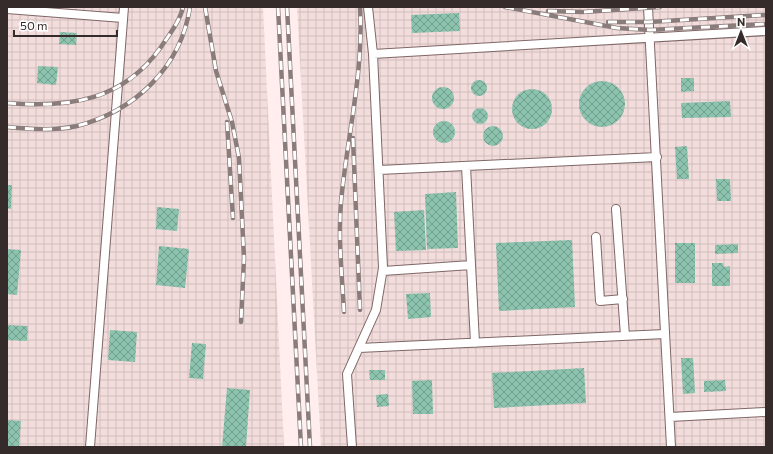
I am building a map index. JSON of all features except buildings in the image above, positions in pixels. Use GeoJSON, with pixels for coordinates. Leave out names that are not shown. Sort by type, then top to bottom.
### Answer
{"type":"FeatureCollection","features":[{"type":"Feature","properties":{"kind":"lane"},"geometry":{"type":"LineString","coordinates":[[90,447],[124,7]]}},
{"type":"Feature","properties":{"kind":"lane"},"geometry":{"type":"LineString","coordinates":[[352,447],[348,374],[376,310],[383,271],[373,54],[368,7]]}},
{"type":"Feature","properties":{"kind":"lane"},"geometry":{"type":"LineString","coordinates":[[648,7],[671,447]]}},
{"type":"Feature","properties":{"kind":"lane"},"geometry":{"type":"LineString","coordinates":[[7,9],[123,18]]}},
{"type":"Feature","properties":{"kind":"lane"},"geometry":{"type":"LineString","coordinates":[[373,54],[766,31]]}},
{"type":"Feature","properties":{"kind":"lane"},"geometry":{"type":"LineString","coordinates":[[379,170],[657,157]]}},
{"type":"Feature","properties":{"kind":"lane"},"geometry":{"type":"LineString","coordinates":[[466,166],[475,343]]}},
{"type":"Feature","properties":{"kind":"lane"},"geometry":{"type":"LineString","coordinates":[[616,210],[625,336]]}},
{"type":"Feature","properties":{"kind":"lane"},"geometry":{"type":"LineString","coordinates":[[596,237],[600,300],[623,299]]}},
{"type":"Feature","properties":{"kind":"lane"},"geometry":{"type":"LineString","coordinates":[[383,271],[471,265]]}},
{"type":"Feature","properties":{"kind":"lane"},"geometry":{"type":"LineString","coordinates":[[359,348],[666,334]]}},
{"type":"Feature","properties":{"kind":"lane"},"geometry":{"type":"LineString","coordinates":[[670,417],[766,412]]}},
{"type":"Feature","properties":{"kind":"shaded area"},"geometry":{"type":"Polygon","coordinates":[[[7,7],[263,7],[284,447],[7,447],[7,7]]]}},
{"type":"Feature","properties":{"kind":"shaded area"},"geometry":{"type":"Polygon","coordinates":[[[297,7],[766,7],[766,447],[321,447],[297,7]]]}},
{"type":"Feature","properties":{"kind":"railway"},"geometry":{"type":"LineString","coordinates":[[7,103],[52,104],[73,102],[112,90],[130,79],[146,65],[174,28],[183,7]]}},
{"type":"Feature","properties":{"kind":"railway"},"geometry":{"type":"LineString","coordinates":[[7,127],[42,129],[69,128],[98,119],[118,110],[136,98],[166,67],[177,49],[185,29],[190,7]]}},
{"type":"Feature","properties":{"kind":"railway"},"geometry":{"type":"LineString","coordinates":[[205,7],[216,71],[232,122],[239,158],[244,258],[241,322]]}},
{"type":"Feature","properties":{"kind":"railway"},"geometry":{"type":"LineString","coordinates":[[278,7],[301,447]]}},
{"type":"Feature","properties":{"kind":"railway"},"geometry":{"type":"LineString","coordinates":[[287,7],[310,447]]}},
{"type":"Feature","properties":{"kind":"railway"},"geometry":{"type":"LineString","coordinates":[[344,312],[340,216],[360,56],[360,7]]}},
{"type":"Feature","properties":{"kind":"railway"},"geometry":{"type":"LineString","coordinates":[[505,7],[617,28],[650,30],[766,24]]}},
{"type":"Feature","properties":{"kind":"railway"},"geometry":{"type":"LineString","coordinates":[[548,11],[583,12],[660,7]]}},
{"type":"Feature","properties":{"kind":"railway"},"geometry":{"type":"LineString","coordinates":[[608,22],[649,22],[766,15]]}},
{"type":"Feature","properties":{"kind":"railway"},"geometry":{"type":"LineString","coordinates":[[227,122],[233,218]]}},
{"type":"Feature","properties":{"kind":"railway"},"geometry":{"type":"LineString","coordinates":[[353,138],[360,310]]}}]}
